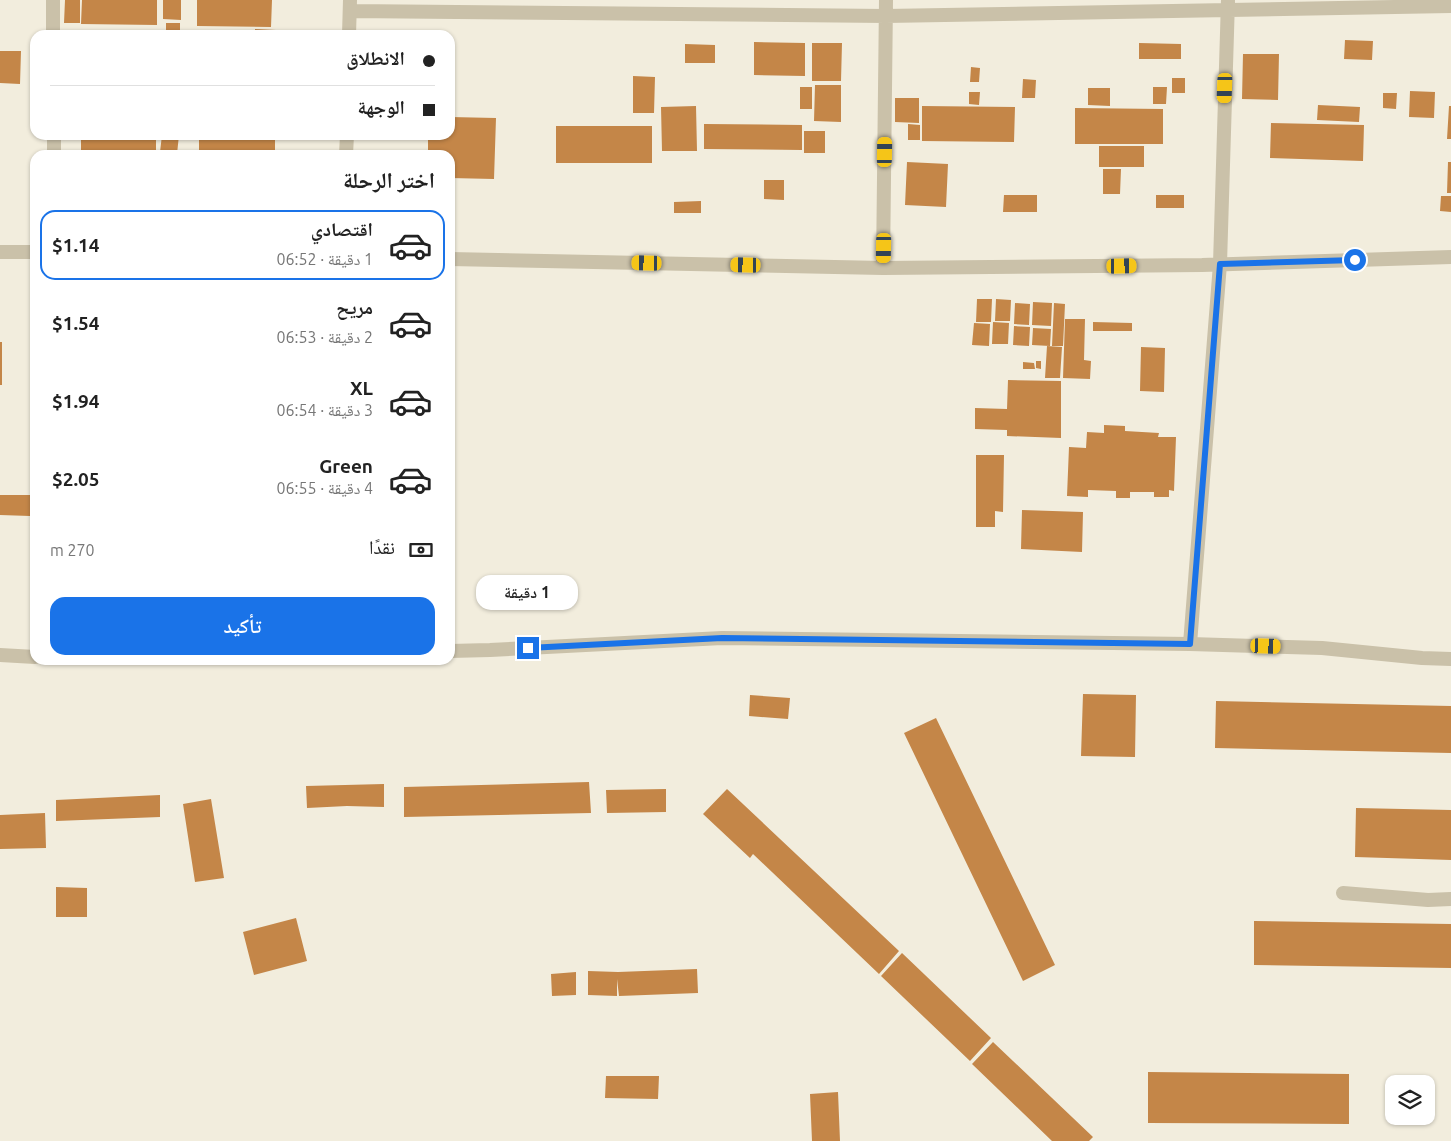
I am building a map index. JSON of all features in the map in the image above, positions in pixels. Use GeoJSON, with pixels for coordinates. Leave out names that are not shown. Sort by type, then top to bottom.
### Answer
{"type":"FeatureCollection","features":[{"type":"Feature","properties":{"kind":"street"},"geometry":{"type":"LineString","coordinates":[[53,0],[53,30]]}},
{"type":"Feature","properties":{"kind":"street"},"geometry":{"type":"LineString","coordinates":[[883,268],[886,0]]}},
{"type":"Feature","properties":{"kind":"street"},"geometry":{"type":"LineString","coordinates":[[349,30],[350,5],[886,16],[1228,5],[1451,6]]}},
{"type":"Feature","properties":{"kind":"street"},"geometry":{"type":"LineString","coordinates":[[1190,644],[1220,264],[1228,5]]}},
{"type":"Feature","properties":{"kind":"street"},"geometry":{"type":"LineString","coordinates":[[0,252],[30,252]]}},
{"type":"Feature","properties":{"kind":"street"},"geometry":{"type":"LineString","coordinates":[[455,259],[883,268],[1220,264],[1451,257]]}},
{"type":"Feature","properties":{"kind":"street"},"geometry":{"type":"LineString","coordinates":[[455,651],[722,638],[1190,644],[1322,648],[1451,659]]}},
{"type":"Feature","properties":{"kind":"street"},"geometry":{"type":"LineString","coordinates":[[0,655],[30,657]]}},
{"type":"Feature","properties":{"kind":"street"},"geometry":{"type":"LineString","coordinates":[[1343,894],[1428,900],[1451,899]]}},
{"type":"Feature","properties":{"kind":"building"},"geometry":{"type":"Polygon","coordinates":[[[65,0],[80,0],[80,23],[64,23],[65,0]]]}},
{"type":"Feature","properties":{"kind":"building"},"geometry":{"type":"Polygon","coordinates":[[[82,0],[157,0],[157,25],[81,24],[82,0]]]}},
{"type":"Feature","properties":{"kind":"building"},"geometry":{"type":"Polygon","coordinates":[[[163,0],[181,0],[181,20],[163,19],[163,0]]]}},
{"type":"Feature","properties":{"kind":"building"},"geometry":{"type":"Polygon","coordinates":[[[197,0],[272,0],[271,27],[197,26],[197,0]]]}},
{"type":"Feature","properties":{"kind":"building"},"geometry":{"type":"Polygon","coordinates":[[[166,23],[180,23],[180,30],[166,30],[166,23]]]}},
{"type":"Feature","properties":{"kind":"building"},"geometry":{"type":"Polygon","coordinates":[[[1345,40],[1373,41],[1372,60],[1344,59],[1345,40]]]}},
{"type":"Feature","properties":{"kind":"building"},"geometry":{"type":"Polygon","coordinates":[[[754,42],[805,43],[805,76],[754,75],[754,42]]]}},
{"type":"Feature","properties":{"kind":"building"},"geometry":{"type":"Polygon","coordinates":[[[812,43],[842,43],[841,81],[812,81],[812,43]]]}},
{"type":"Feature","properties":{"kind":"building"},"geometry":{"type":"Polygon","coordinates":[[[1139,43],[1181,44],[1181,59],[1139,59],[1139,43]]]}},
{"type":"Feature","properties":{"kind":"building"},"geometry":{"type":"Polygon","coordinates":[[[685,44],[715,45],[715,63],[685,63],[685,44]]]}},
{"type":"Feature","properties":{"kind":"building"},"geometry":{"type":"Polygon","coordinates":[[[0,51],[21,51],[20,84],[0,83],[0,51]]]}},
{"type":"Feature","properties":{"kind":"building"},"geometry":{"type":"Polygon","coordinates":[[[1243,54],[1279,54],[1278,100],[1242,99],[1243,54]]]}},
{"type":"Feature","properties":{"kind":"building"},"geometry":{"type":"Polygon","coordinates":[[[971,67],[980,68],[979,82],[970,82],[971,67]]]}},
{"type":"Feature","properties":{"kind":"building"},"geometry":{"type":"Polygon","coordinates":[[[633,76],[655,77],[654,113],[633,113],[633,76]]]}},
{"type":"Feature","properties":{"kind":"building"},"geometry":{"type":"Polygon","coordinates":[[[1172,78],[1185,78],[1185,93],[1172,93],[1172,78]]]}},
{"type":"Feature","properties":{"kind":"building"},"geometry":{"type":"Polygon","coordinates":[[[1023,79],[1036,80],[1035,98],[1022,98],[1023,79]]]}},
{"type":"Feature","properties":{"kind":"building"},"geometry":{"type":"Polygon","coordinates":[[[815,85],[841,85],[841,122],[814,121],[815,85]]]}},
{"type":"Feature","properties":{"kind":"building"},"geometry":{"type":"Polygon","coordinates":[[[800,87],[812,87],[812,109],[800,109],[800,87]]]}},
{"type":"Feature","properties":{"kind":"building"},"geometry":{"type":"Polygon","coordinates":[[[1153,87],[1167,87],[1166,104],[1153,104],[1153,87]]]}},
{"type":"Feature","properties":{"kind":"building"},"geometry":{"type":"Polygon","coordinates":[[[1088,88],[1110,88],[1110,106],[1088,105],[1088,88]]]}},
{"type":"Feature","properties":{"kind":"building"},"geometry":{"type":"Polygon","coordinates":[[[1410,91],[1435,92],[1434,118],[1409,117],[1410,91]]]}},
{"type":"Feature","properties":{"kind":"building"},"geometry":{"type":"Polygon","coordinates":[[[969,92],[980,92],[979,105],[969,104],[969,92]]]}},
{"type":"Feature","properties":{"kind":"building"},"geometry":{"type":"Polygon","coordinates":[[[1383,93],[1397,93],[1396,109],[1383,108],[1383,93]]]}},
{"type":"Feature","properties":{"kind":"building"},"geometry":{"type":"Polygon","coordinates":[[[895,98],[919,98],[919,123],[895,122],[895,98]]]}},
{"type":"Feature","properties":{"kind":"building"},"geometry":{"type":"Polygon","coordinates":[[[1318,105],[1360,107],[1359,122],[1317,120],[1318,105]]]}},
{"type":"Feature","properties":{"kind":"building"},"geometry":{"type":"Polygon","coordinates":[[[696,106],[697,151],[662,151],[661,107],[696,106]]]}},
{"type":"Feature","properties":{"kind":"building"},"geometry":{"type":"Polygon","coordinates":[[[922,106],[1015,107],[1014,142],[922,141],[922,106]]]}},
{"type":"Feature","properties":{"kind":"building"},"geometry":{"type":"Polygon","coordinates":[[[1449,106],[1451,106],[1451,139],[1447,139],[1449,106]]]}},
{"type":"Feature","properties":{"kind":"building"},"geometry":{"type":"Polygon","coordinates":[[[1075,108],[1163,109],[1163,144],[1075,144],[1075,108]]]}},
{"type":"Feature","properties":{"kind":"building"},"geometry":{"type":"Polygon","coordinates":[[[455,117],[496,118],[494,179],[455,178],[455,150],[428,150],[428,140],[455,140],[455,117]]]}},
{"type":"Feature","properties":{"kind":"building"},"geometry":{"type":"Polygon","coordinates":[[[1271,123],[1364,125],[1363,161],[1270,158],[1271,123]]]}},
{"type":"Feature","properties":{"kind":"building"},"geometry":{"type":"Polygon","coordinates":[[[704,124],[802,125],[802,150],[704,149],[704,124]]]}},
{"type":"Feature","properties":{"kind":"building"},"geometry":{"type":"Polygon","coordinates":[[[908,124],[920,125],[920,140],[908,140],[908,124]]]}},
{"type":"Feature","properties":{"kind":"building"},"geometry":{"type":"Polygon","coordinates":[[[556,126],[652,126],[652,163],[556,163],[556,126]]]}},
{"type":"Feature","properties":{"kind":"building"},"geometry":{"type":"Polygon","coordinates":[[[804,131],[825,131],[825,153],[804,153],[804,131]]]}},
{"type":"Feature","properties":{"kind":"building"},"geometry":{"type":"Polygon","coordinates":[[[81,140],[156,140],[156,150],[81,150],[81,140]]]}},
{"type":"Feature","properties":{"kind":"building"},"geometry":{"type":"Polygon","coordinates":[[[161,140],[178,140],[177,150],[160,150],[161,140]]]}},
{"type":"Feature","properties":{"kind":"building"},"geometry":{"type":"Polygon","coordinates":[[[199,140],[275,140],[275,150],[199,150],[199,140]]]}},
{"type":"Feature","properties":{"kind":"building"},"geometry":{"type":"Polygon","coordinates":[[[1099,146],[1144,146],[1144,167],[1099,167],[1099,146]]]}},
{"type":"Feature","properties":{"kind":"building"},"geometry":{"type":"Polygon","coordinates":[[[907,162],[948,164],[946,207],[905,205],[907,162]]]}},
{"type":"Feature","properties":{"kind":"building"},"geometry":{"type":"Polygon","coordinates":[[[1448,162],[1451,162],[1451,193],[1447,193],[1448,162]]]}},
{"type":"Feature","properties":{"kind":"building"},"geometry":{"type":"Polygon","coordinates":[[[1103,169],[1121,169],[1120,194],[1103,194],[1103,169]]]}},
{"type":"Feature","properties":{"kind":"building"},"geometry":{"type":"Polygon","coordinates":[[[764,180],[784,180],[784,200],[764,199],[764,180]]]}},
{"type":"Feature","properties":{"kind":"building"},"geometry":{"type":"Polygon","coordinates":[[[1004,195],[1037,195],[1037,212],[1003,212],[1004,195]]]}},
{"type":"Feature","properties":{"kind":"building"},"geometry":{"type":"Polygon","coordinates":[[[1156,195],[1184,195],[1184,208],[1156,208],[1156,195]]]}},
{"type":"Feature","properties":{"kind":"building"},"geometry":{"type":"Polygon","coordinates":[[[1441,196],[1451,196],[1451,212],[1440,211],[1441,196]]]}},
{"type":"Feature","properties":{"kind":"building"},"geometry":{"type":"Polygon","coordinates":[[[701,201],[701,213],[674,213],[674,202],[701,201]]]}},
{"type":"Feature","properties":{"kind":"building"},"geometry":{"type":"Polygon","coordinates":[[[977,299],[992,299],[991,322],[976,322],[977,299]]]}},
{"type":"Feature","properties":{"kind":"building"},"geometry":{"type":"Polygon","coordinates":[[[996,299],[1011,300],[1010,321],[995,321],[996,299]]]}},
{"type":"Feature","properties":{"kind":"building"},"geometry":{"type":"Polygon","coordinates":[[[1033,302],[1052,303],[1051,326],[1032,325],[1033,302]]]}},
{"type":"Feature","properties":{"kind":"building"},"geometry":{"type":"Polygon","coordinates":[[[1015,303],[1030,304],[1029,325],[1014,324],[1015,303]]]}},
{"type":"Feature","properties":{"kind":"building"},"geometry":{"type":"Polygon","coordinates":[[[1054,303],[1065,304],[1063,346],[1052,346],[1054,303]]]}},
{"type":"Feature","properties":{"kind":"building"},"geometry":{"type":"Polygon","coordinates":[[[1065,319],[1085,319],[1084,360],[1091,361],[1090,379],[1063,378],[1065,319]]]}},
{"type":"Feature","properties":{"kind":"building"},"geometry":{"type":"Polygon","coordinates":[[[993,322],[1009,323],[1008,344],[992,344],[993,322]]]}},
{"type":"Feature","properties":{"kind":"building"},"geometry":{"type":"Polygon","coordinates":[[[1093,322],[1132,323],[1132,331],[1093,331],[1093,322]]]}},
{"type":"Feature","properties":{"kind":"building"},"geometry":{"type":"Polygon","coordinates":[[[974,323],[990,324],[989,346],[972,345],[974,323]]]}},
{"type":"Feature","properties":{"kind":"building"},"geometry":{"type":"Polygon","coordinates":[[[1014,326],[1030,327],[1029,346],[1013,345],[1014,326]]]}},
{"type":"Feature","properties":{"kind":"building"},"geometry":{"type":"Polygon","coordinates":[[[1033,328],[1051,329],[1050,346],[1032,345],[1033,328]]]}},
{"type":"Feature","properties":{"kind":"building"},"geometry":{"type":"Polygon","coordinates":[[[0,342],[2,342],[2,385],[0,385],[0,342]]]}},
{"type":"Feature","properties":{"kind":"building"},"geometry":{"type":"Polygon","coordinates":[[[1047,346],[1062,347],[1060,378],[1045,378],[1047,346]]]}},
{"type":"Feature","properties":{"kind":"building"},"geometry":{"type":"Polygon","coordinates":[[[1141,347],[1165,348],[1164,392],[1140,391],[1141,347]]]}},
{"type":"Feature","properties":{"kind":"building"},"geometry":{"type":"Polygon","coordinates":[[[1036,361],[1041,361],[1041,369],[1036,368],[1036,361]]]}},
{"type":"Feature","properties":{"kind":"building"},"geometry":{"type":"Polygon","coordinates":[[[1023,362],[1034,363],[1035,369],[1023,369],[1023,362]]]}},
{"type":"Feature","properties":{"kind":"building"},"geometry":{"type":"Polygon","coordinates":[[[1008,380],[1061,381],[1061,438],[1007,436],[1007,430],[975,429],[975,408],[1007,409],[1008,380]]]}},
{"type":"Feature","properties":{"kind":"building"},"geometry":{"type":"Polygon","coordinates":[[[1104,425],[1125,426],[1125,431],[1159,433],[1158,437],[1176,437],[1174,491],[1169,490],[1169,497],[1154,497],[1154,492],[1130,492],[1130,498],[1116,498],[1116,491],[1088,490],[1088,497],[1067,496],[1069,447],[1086,448],[1087,432],[1104,433],[1104,425]]]}},
{"type":"Feature","properties":{"kind":"building"},"geometry":{"type":"Polygon","coordinates":[[[976,455],[1004,455],[1003,512],[995,511],[995,527],[976,527],[976,455]]]}},
{"type":"Feature","properties":{"kind":"building"},"geometry":{"type":"Polygon","coordinates":[[[0,495],[30,495],[30,516],[0,515],[0,495]]]}},
{"type":"Feature","properties":{"kind":"building"},"geometry":{"type":"Polygon","coordinates":[[[1022,510],[1083,512],[1082,552],[1021,549],[1022,510]]]}},
{"type":"Feature","properties":{"kind":"building"},"geometry":{"type":"Polygon","coordinates":[[[1083,694],[1136,695],[1135,757],[1081,756],[1083,694]]]}},
{"type":"Feature","properties":{"kind":"building"},"geometry":{"type":"Polygon","coordinates":[[[750,695],[790,698],[788,719],[749,716],[750,695]]]}},
{"type":"Feature","properties":{"kind":"building"},"geometry":{"type":"Polygon","coordinates":[[[1216,701],[1451,706],[1451,753],[1215,748],[1216,701]]]}},
{"type":"Feature","properties":{"kind":"building"},"geometry":{"type":"Polygon","coordinates":[[[936,718],[1055,965],[1023,981],[904,733],[936,718]]]}},
{"type":"Feature","properties":{"kind":"building"},"geometry":{"type":"Polygon","coordinates":[[[589,782],[591,813],[404,817],[404,787],[589,782]]]}},
{"type":"Feature","properties":{"kind":"building"},"geometry":{"type":"Polygon","coordinates":[[[384,784],[384,807],[307,808],[306,786],[384,784]]]}},
{"type":"Feature","properties":{"kind":"building"},"geometry":{"type":"Polygon","coordinates":[[[666,789],[666,812],[607,813],[606,790],[666,789]]]}},
{"type":"Feature","properties":{"kind":"building"},"geometry":{"type":"Polygon","coordinates":[[[727,789],[899,951],[879,974],[753,854],[750,858],[703,814],[727,789]]]}},
{"type":"Feature","properties":{"kind":"building"},"geometry":{"type":"Polygon","coordinates":[[[160,795],[160,817],[56,821],[56,800],[160,795]]]}},
{"type":"Feature","properties":{"kind":"building"},"geometry":{"type":"Polygon","coordinates":[[[211,799],[224,878],[195,882],[183,804],[211,799]]]}},
{"type":"Feature","properties":{"kind":"building"},"geometry":{"type":"Polygon","coordinates":[[[1356,808],[1451,810],[1451,860],[1355,857],[1356,808]]]}},
{"type":"Feature","properties":{"kind":"building"},"geometry":{"type":"Polygon","coordinates":[[[45,813],[46,848],[0,849],[0,815],[45,813]]]}},
{"type":"Feature","properties":{"kind":"building"},"geometry":{"type":"Polygon","coordinates":[[[56,887],[87,888],[87,917],[56,917],[56,887]]]}},
{"type":"Feature","properties":{"kind":"building"},"geometry":{"type":"Polygon","coordinates":[[[296,918],[307,961],[254,975],[243,932],[296,918]]]}},
{"type":"Feature","properties":{"kind":"building"},"geometry":{"type":"Polygon","coordinates":[[[1254,921],[1451,924],[1451,968],[1254,965],[1254,921]]]}},
{"type":"Feature","properties":{"kind":"building"},"geometry":{"type":"Polygon","coordinates":[[[902,953],[991,1038],[970,1061],[881,976],[902,953]]]}},
{"type":"Feature","properties":{"kind":"building"},"geometry":{"type":"Polygon","coordinates":[[[697,969],[698,993],[619,996],[617,979],[617,996],[588,995],[588,971],[618,972],[697,969]]]}},
{"type":"Feature","properties":{"kind":"building"},"geometry":{"type":"Polygon","coordinates":[[[576,972],[576,995],[552,996],[551,974],[576,972]]]}},
{"type":"Feature","properties":{"kind":"building"},"geometry":{"type":"Polygon","coordinates":[[[993,1042],[1093,1137],[1089,1141],[1052,1141],[972,1064],[993,1042]]]}},
{"type":"Feature","properties":{"kind":"building"},"geometry":{"type":"Polygon","coordinates":[[[1148,1072],[1349,1074],[1349,1124],[1148,1123],[1148,1072]]]}},
{"type":"Feature","properties":{"kind":"building"},"geometry":{"type":"Polygon","coordinates":[[[606,1076],[659,1076],[658,1099],[605,1098],[606,1076]]]}},
{"type":"Feature","properties":{"kind":"building"},"geometry":{"type":"Polygon","coordinates":[[[838,1092],[840,1141],[812,1141],[810,1094],[838,1092]]]}},
{"type":"Feature","properties":{"kind":"route"},"geometry":{"type":"LineString","coordinates":[[528,648],[722,638],[1190,644],[1220,264],[1355,260]]}}]}
